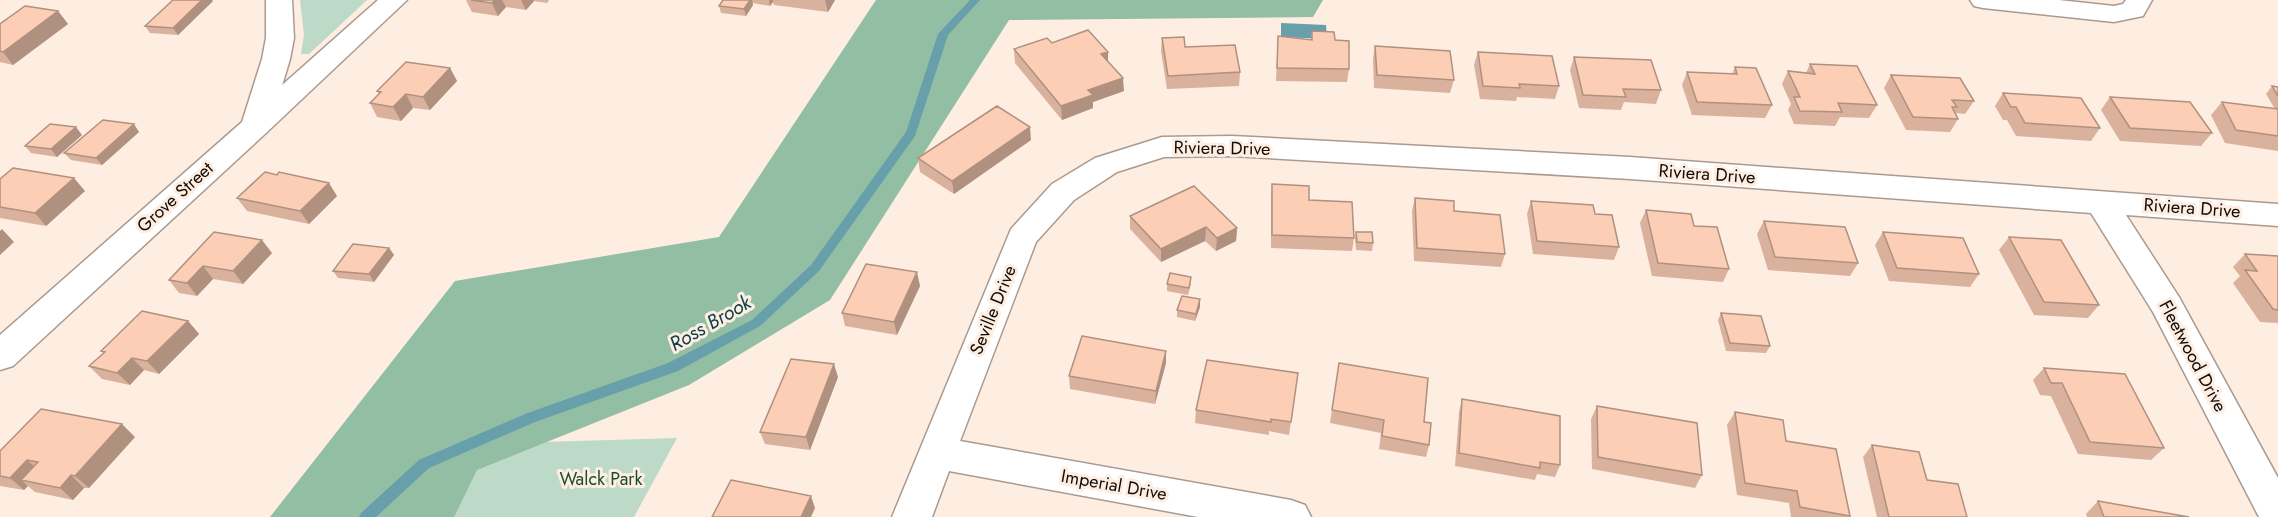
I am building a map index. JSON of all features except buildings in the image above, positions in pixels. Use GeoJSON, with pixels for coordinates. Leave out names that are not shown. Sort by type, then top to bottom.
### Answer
{"type":"FeatureCollection","features":[{"type":"Feature","properties":{"kind":"main road"},"geometry":{"type":"LineString","coordinates":[[255,126],[276,59],[280,38],[279,0]]}},
{"type":"Feature","properties":{"kind":"main road","name":"Grove Street"},"geometry":{"type":"LineString","coordinates":[[0,356],[394,0]]}},
{"type":"Feature","properties":{"kind":"main road"},"geometry":{"type":"LineString","coordinates":[[1983,0],[2114,14],[2133,10],[2139,0]]}},
{"type":"Feature","properties":{"kind":"main road","name":"Riviera Drive"},"geometry":{"type":"LineString","coordinates":[[1137,155],[1162,147],[1232,146],[1630,168],[2278,215]]}},
{"type":"Feature","properties":{"kind":"main road","name":"Seville Drive"},"geometry":{"type":"LineString","coordinates":[[912,517],[1022,237],[1064,192],[1106,165],[1137,155]]}},
{"type":"Feature","properties":{"kind":"main road","name":"Fleetwood Drive"},"geometry":{"type":"LineString","coordinates":[[2100,201],[2167,306],[2278,515]]}},
{"type":"Feature","properties":{"kind":"main road","name":"Imperial Drive"},"geometry":{"type":"LineString","coordinates":[[937,453],[1291,517]]}},
{"type":"Feature","properties":{"kind":"green space"},"geometry":{"type":"Polygon","coordinates":[[[300,0],[367,0],[309,54],[301,54],[304,35],[300,0]]]}},
{"type":"Feature","properties":{"kind":"green space"},"geometry":{"type":"Polygon","coordinates":[[[876,0],[1323,0],[1313,17],[1009,20],[830,300],[689,385],[477,470],[454,517],[270,517],[455,281],[719,237],[876,0]]]}},
{"type":"Feature","properties":{"kind":"green space","name":"Walck Park"},"geometry":{"type":"Polygon","coordinates":[[[677,438],[634,517],[403,517],[470,444],[677,438]]]}},
{"type":"Feature","properties":{"kind":"water"},"geometry":{"type":"Polygon","coordinates":[[[1281,23],[1326,25],[1327,39],[1281,37],[1281,23]]]}},
{"type":"Feature","properties":{"kind":"waterway","name":"Ross Brook"},"geometry":{"type":"LineString","coordinates":[[366,517],[424,464],[530,418],[673,367],[756,323],[815,268],[911,133],[943,34],[975,0]]}}]}
